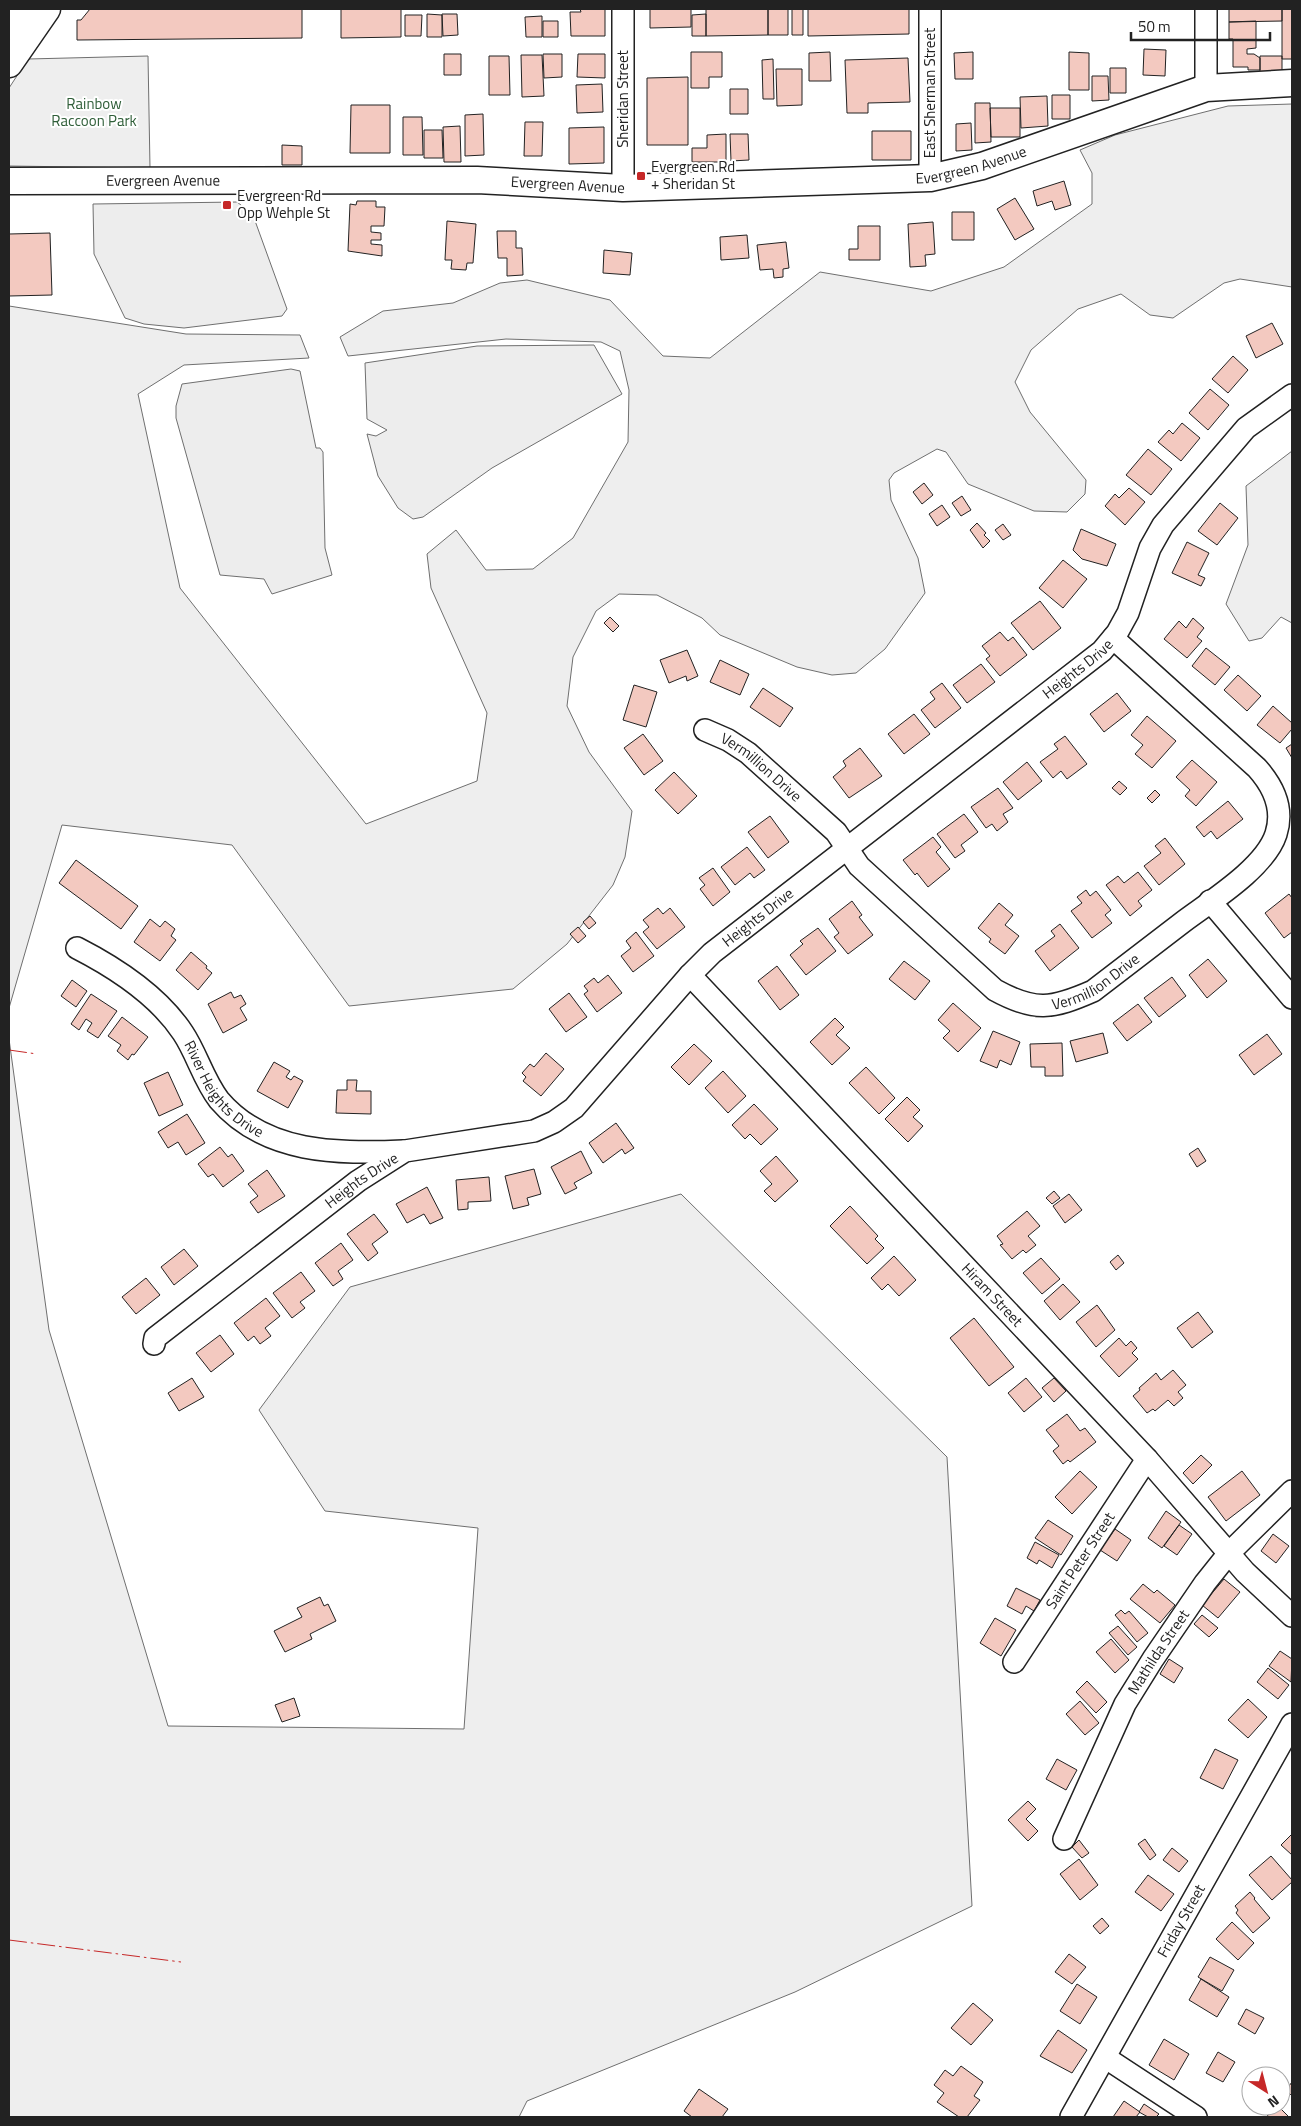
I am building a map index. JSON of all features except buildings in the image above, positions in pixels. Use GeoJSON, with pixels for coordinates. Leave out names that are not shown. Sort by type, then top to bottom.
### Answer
{"type":"FeatureCollection","features":[{"type":"Feature","properties":{"kind":"main road"},"geometry":{"type":"LineString","coordinates":[[9,27],[21,9]]}},
{"type":"Feature","properties":{"kind":"main road"},"geometry":{"type":"LineString","coordinates":[[9,64],[47,9]]}},
{"type":"Feature","properties":{"kind":"main road","name":"Evergreen Avenue"},"geometry":{"type":"LineString","coordinates":[[9,181],[477,180],[623,188],[930,178],[982,166],[1206,88],[1292,83]]}},
{"type":"Feature","properties":{"kind":"street","name":"Sheridan Street"},"geometry":{"type":"LineString","coordinates":[[623,9],[623,188]]}},
{"type":"Feature","properties":{"kind":"street","name":"East Sherman Street"},"geometry":{"type":"LineString","coordinates":[[930,9],[930,178]]}},
{"type":"Feature","properties":{"kind":"street"},"geometry":{"type":"LineString","coordinates":[[1206,9],[1206,88]]}},
{"type":"Feature","properties":{"kind":"street","name":"Heights Drive"},"geometry":{"type":"LineString","coordinates":[[154,1344],[155,1338],[358,1181],[405,1150],[534,1131],[554,1122],[580,1101],[690,975],[712,954],[1102,651],[1113,638],[1128,613],[1150,548],[1162,525],[1246,428],[1292,395]]}},
{"type":"Feature","properties":{"kind":"street","name":"Vermillion Drive"},"geometry":{"type":"LineString","coordinates":[[705,730],[728,740],[748,753],[836,832],[859,866],[995,990],[1030,1006],[1048,1006],[1073,1000],[1093,991],[1242,876],[1267,852],[1276,835],[1279,817],[1277,801],[1269,782],[1257,768],[1113,638]]}},
{"type":"Feature","properties":{"kind":"street"},"geometry":{"type":"LineString","coordinates":[[1210,901],[1292,998]]}},
{"type":"Feature","properties":{"kind":"street","name":"River Heights Drive"},"geometry":{"type":"LineString","coordinates":[[76,948],[104,962],[137,985],[168,1014],[184,1033],[204,1077],[220,1100],[246,1124],[271,1138],[297,1146],[361,1153],[405,1150]]}},
{"type":"Feature","properties":{"kind":"street","name":"Hiram Street"},"geometry":{"type":"LineString","coordinates":[[690,975],[1147,1459],[1245,1572],[1292,1616]]}},
{"type":"Feature","properties":{"kind":"street","name":"Saint Peter Street"},"geometry":{"type":"LineString","coordinates":[[1014,1662],[1147,1459]]}},
{"type":"Feature","properties":{"kind":"street","name":"Mathilda Street"},"geometry":{"type":"LineString","coordinates":[[1064,1839],[1125,1704],[1205,1583],[1229,1553],[1292,1491]]}},
{"type":"Feature","properties":{"kind":"street","name":"Friday Street"},"geometry":{"type":"LineString","coordinates":[[1071,2117],[1106,2058],[1292,1724]]}},
{"type":"Feature","properties":{"kind":"street"},"geometry":{"type":"LineString","coordinates":[[1106,2058],[1196,2117]]}},
{"type":"Feature","properties":{"kind":"green space","name":"Rainbow Raccoon Park"},"geometry":{"type":"Polygon","coordinates":[[[148,56],[150,168],[9,166],[9,88],[28,59],[148,56]]]}},
{"type":"Feature","properties":{"kind":"green space"},"geometry":{"type":"Polygon","coordinates":[[[1292,104],[1292,287],[1240,279],[1224,283],[1173,318],[1150,315],[1121,294],[1078,309],[1031,350],[1015,382],[1030,412],[1086,480],[1085,494],[1067,512],[1034,511],[968,484],[946,452],[937,449],[894,473],[889,480],[891,500],[918,558],[925,593],[885,649],[856,673],[832,675],[797,667],[720,635],[702,618],[657,595],[619,594],[596,611],[573,657],[567,706],[589,752],[632,811],[625,857],[613,885],[567,944],[513,989],[349,1006],[232,845],[62,825],[9,1008],[9,306],[186,334],[300,335],[309,358],[184,365],[138,394],[180,588],[366,824],[477,781],[487,713],[431,588],[427,554],[456,530],[486,570],[533,569],[573,538],[628,442],[629,390],[620,351],[601,342],[506,339],[348,356],[340,337],[383,311],[453,303],[500,283],[527,280],[610,300],[663,356],[710,358],[820,272],[931,291],[1004,267],[1092,204],[1092,173],[1080,150],[1115,135],[1228,106],[1292,104]]]}},
{"type":"Feature","properties":{"kind":"green space"},"geometry":{"type":"Polygon","coordinates":[[[1292,451],[1292,623],[1281,617],[1262,638],[1249,641],[1226,604],[1248,545],[1246,486],[1292,451]]]}},
{"type":"Feature","properties":{"kind":"green space"},"geometry":{"type":"Polygon","coordinates":[[[9,1039],[49,1330],[168,1726],[464,1729],[478,1528],[325,1511],[259,1410],[350,1287],[681,1194],[947,1457],[972,1906],[795,1992],[527,2101],[519,2117],[9,2117],[9,1039]]]}},
{"type":"Feature","properties":{"kind":"shaded area"},"geometry":{"type":"Polygon","coordinates":[[[237,202],[250,212],[254,218],[287,309],[282,316],[184,328],[144,324],[125,318],[94,254],[93,204],[237,202]]]}},
{"type":"Feature","properties":{"kind":"shaded area"},"geometry":{"type":"Polygon","coordinates":[[[594,345],[622,394],[492,468],[423,517],[413,519],[398,508],[378,476],[367,434],[376,436],[387,430],[367,419],[365,363],[477,346],[594,345]]]}},
{"type":"Feature","properties":{"kind":"shaded area"},"geometry":{"type":"Polygon","coordinates":[[[291,369],[300,371],[316,448],[320,448],[323,452],[325,548],[332,575],[272,594],[264,579],[220,575],[176,418],[176,406],[182,384],[291,369]]]}},
{"type":"Feature","properties":{"kind":"power"},"geometry":{"type":"LineString","coordinates":[[9,1050],[37,1054]]}},
{"type":"Feature","properties":{"kind":"power"},"geometry":{"type":"LineString","coordinates":[[9,1940],[181,1962]]}},
{"type":"Feature","properties":{"kind":"place","name":"Evergreen Rd + Sheridan St"},"geometry":{"type":"Point","coordinates":[641,176]}},
{"type":"Feature","properties":{"kind":"place","name":"Evergreen Rd Opp Wehple St"},"geometry":{"type":"Point","coordinates":[227,205]}}]}
